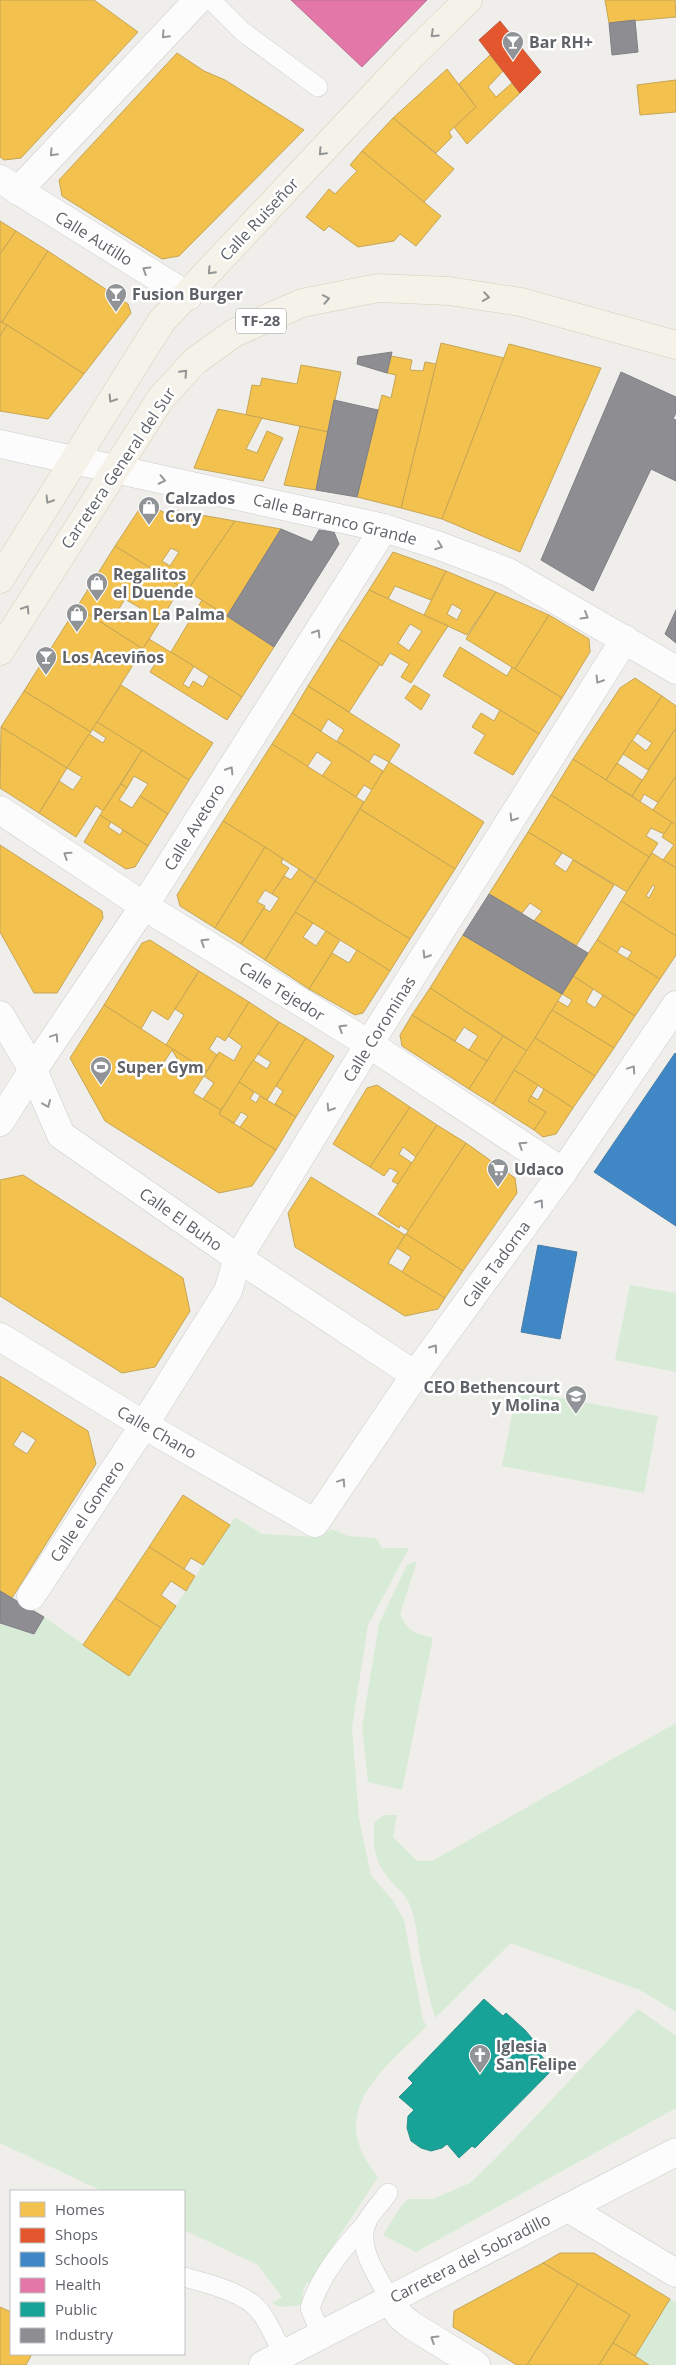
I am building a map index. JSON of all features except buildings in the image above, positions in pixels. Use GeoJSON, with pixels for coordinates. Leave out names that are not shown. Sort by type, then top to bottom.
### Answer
{"type":"FeatureCollection","features":[{"type":"Feature","properties":{"kind":"main road","name":"Calle Ruiseñor"},"geometry":{"type":"LineString","coordinates":[[74,458],[161,322],[188,296],[412,55],[468,0]]}},
{"type":"Feature","properties":{"kind":"main road","name":"Carretera General del Sur"},"geometry":{"type":"LineString","coordinates":[[0,651],[114,469],[161,398],[195,361],[234,333],[302,303],[378,288],[449,291],[521,302],[676,345]]}},
{"type":"Feature","properties":{"kind":"main road"},"geometry":{"type":"LineString","coordinates":[[0,578],[74,458]]}},
{"type":"Feature","properties":{"kind":"street"},"geometry":{"type":"LineString","coordinates":[[9,185],[198,0]]}},
{"type":"Feature","properties":{"kind":"street","name":"Calle Autillo"},"geometry":{"type":"LineString","coordinates":[[9,185],[188,296]]}},
{"type":"Feature","properties":{"kind":"street","name":"Calle Barranco Grande"},"geometry":{"type":"LineString","coordinates":[[0,444],[74,458],[114,469],[384,528],[437,545],[508,572],[626,639],[676,670]]}},
{"type":"Feature","properties":{"kind":"street","name":"Calle Avetoro"},"geometry":{"type":"LineString","coordinates":[[0,1122],[144,906],[384,528]]}},
{"type":"Feature","properties":{"kind":"street","name":"Calle Corominas"},"geometry":{"type":"LineString","coordinates":[[144,1425],[228,1291],[238,1258],[369,1044],[626,639]]}},
{"type":"Feature","properties":{"kind":"street","name":"Calle Tejedor"},"geometry":{"type":"LineString","coordinates":[[0,810],[144,906],[369,1044],[563,1172]]}},
{"type":"Feature","properties":{"kind":"street","name":"Calle Tadorna"},"geometry":{"type":"LineString","coordinates":[[315,1523],[415,1375],[563,1172],[676,1005]]}},
{"type":"Feature","properties":{"kind":"street","name":"Calle El Buho"},"geometry":{"type":"LineString","coordinates":[[0,1014],[33,1070],[61,1134],[238,1258],[415,1375]]}},
{"type":"Feature","properties":{"kind":"street","name":"Calle Chano"},"geometry":{"type":"LineString","coordinates":[[0,1337],[144,1425],[315,1523]]}},
{"type":"Feature","properties":{"kind":"street","name":"Calle el Gomero"},"geometry":{"type":"LineString","coordinates":[[30,1596],[144,1425]]}},
{"type":"Feature","properties":{"kind":"street","name":"Carretera del Sobradillo"},"geometry":{"type":"LineString","coordinates":[[273,2360],[676,2152]]}},
{"type":"Feature","properties":{"kind":"street"},"geometry":{"type":"LineString","coordinates":[[568,2208],[676,2273]]}},
{"type":"Feature","properties":{"kind":"street"},"geometry":{"type":"LineString","coordinates":[[390,2299],[400,2316],[411,2325],[476,2365]]}},
{"type":"Feature","properties":{"kind":"lane"},"geometry":{"type":"LineString","coordinates":[[211,0],[243,32],[318,87]]}},
{"type":"Feature","properties":{"kind":"lane"},"geometry":{"type":"LineString","coordinates":[[321,2335],[310,2308],[316,2288],[343,2248],[367,2222],[388,2192]]}},
{"type":"Feature","properties":{"kind":"lane"},"geometry":{"type":"LineString","coordinates":[[367,2222],[364,2240],[368,2257],[390,2299]]}},
{"type":"Feature","properties":{"kind":"lane"},"geometry":{"type":"LineString","coordinates":[[185,2277],[208,2283],[240,2296],[260,2311],[273,2360]]}},
{"type":"Feature","properties":{"kind":"green space"},"geometry":{"type":"Polygon","coordinates":[[[630,1285],[676,1293],[676,1372],[615,1360],[630,1285]]]}},
{"type":"Feature","properties":{"kind":"green space"},"geometry":{"type":"Polygon","coordinates":[[[517,1390],[658,1416],[644,1493],[502,1466],[517,1390]]]}},
{"type":"Feature","properties":{"kind":"green space"},"geometry":{"type":"Polygon","coordinates":[[[235,1517],[262,1534],[318,1537],[332,1529],[348,1536],[376,1538],[382,1548],[409,1548],[368,1625],[352,1727],[359,1819],[371,1875],[393,1901],[404,1920],[423,2020],[427,2026],[393,2059],[365,2094],[358,2112],[356,2132],[363,2154],[378,2177],[317,2270],[314,2281],[307,2283],[303,2291],[303,2305],[281,2307],[272,2303],[282,2297],[258,2265],[185,2230],[185,2190],[100,2190],[0,2143],[0,1624],[34,1634],[44,1617],[129,1676],[235,1517]]]}},
{"type":"Feature","properties":{"kind":"green space"},"geometry":{"type":"Polygon","coordinates":[[[417,1561],[400,1614],[412,1631],[433,1638],[402,1790],[368,1782],[362,1727],[379,1624],[407,1565],[417,1561]]]}},
{"type":"Feature","properties":{"kind":"green space"},"geometry":{"type":"Polygon","coordinates":[[[676,1723],[676,2012],[640,1990],[511,1943],[435,2018],[420,1958],[413,1912],[405,1896],[389,1879],[379,1863],[374,1844],[374,1823],[384,1815],[397,1815],[393,1837],[417,1861],[432,1861],[676,1723]]]}},
{"type":"Feature","properties":{"kind":"green space"},"geometry":{"type":"Polygon","coordinates":[[[638,2009],[676,2036],[676,2108],[416,2252],[383,2235],[401,2206],[408,2199],[433,2199],[470,2183],[638,2009]]]}},
{"type":"Feature","properties":{"kind":"green space"},"geometry":{"type":"Polygon","coordinates":[[[670,2299],[676,2302],[676,2365],[649,2365],[635,2356],[670,2299]]]}},
{"type":"Feature","properties":{"kind":"place","name":"Bar RH+"},"geometry":{"type":"Point","coordinates":[513,61]}},
{"type":"Feature","properties":{"kind":"place","name":"Fusion Burger"},"geometry":{"type":"Point","coordinates":[116,313]}},
{"type":"Feature","properties":{"kind":"place","name":"Calzados Cory"},"geometry":{"type":"Point","coordinates":[149,526]}},
{"type":"Feature","properties":{"kind":"place","name":"Regalitos el Duende"},"geometry":{"type":"Point","coordinates":[97,602]}},
{"type":"Feature","properties":{"kind":"place","name":"Persan La Palma"},"geometry":{"type":"Point","coordinates":[77,633]}},
{"type":"Feature","properties":{"kind":"place","name":"Los Aceviños"},"geometry":{"type":"Point","coordinates":[46,676]}},
{"type":"Feature","properties":{"kind":"place","name":"Super Gym"},"geometry":{"type":"Point","coordinates":[101,1086]}},
{"type":"Feature","properties":{"kind":"place","name":"Udaco"},"geometry":{"type":"Point","coordinates":[498,1188]}},
{"type":"Feature","properties":{"kind":"place","name":"CEO Bethencourt y Molina"},"geometry":{"type":"Point","coordinates":[576,1415]}},
{"type":"Feature","properties":{"kind":"place","name":"Iglesia San Felipe"},"geometry":{"type":"Point","coordinates":[480,2074]}}]}
